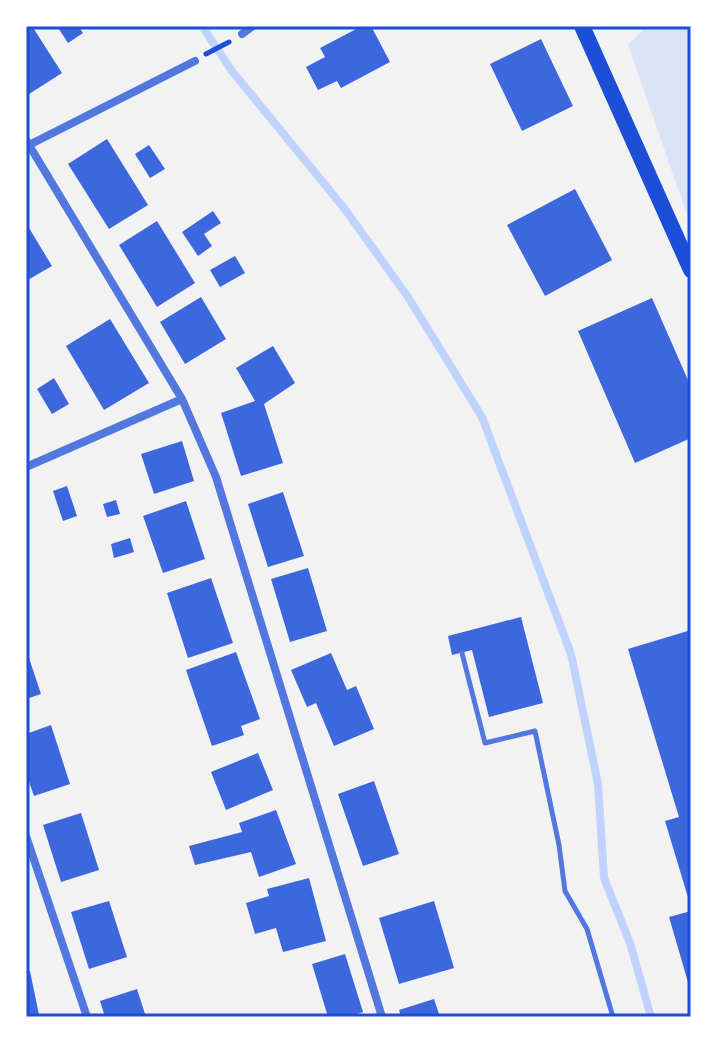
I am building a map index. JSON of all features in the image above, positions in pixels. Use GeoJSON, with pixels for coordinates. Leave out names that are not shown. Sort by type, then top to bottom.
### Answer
{"type":"FeatureCollection","features":[{"type":"Feature","properties":{"kind":"main road"},"geometry":{"type":"LineString","coordinates":[[582,26],[691,270]]}},
{"type":"Feature","properties":{"kind":"street"},"geometry":{"type":"LineString","coordinates":[[242,34],[253,26]]}},
{"type":"Feature","properties":{"kind":"street"},"geometry":{"type":"LineString","coordinates":[[195,61],[28,142],[182,399],[216,477],[382,1017]]}},
{"type":"Feature","properties":{"kind":"street"},"geometry":{"type":"LineString","coordinates":[[26,467],[182,399]]}},
{"type":"Feature","properties":{"kind":"street"},"geometry":{"type":"LineString","coordinates":[[26,836],[87,1017]]}},
{"type":"Feature","properties":{"kind":"lane"},"geometry":{"type":"LineString","coordinates":[[462,653],[485,743],[535,731],[559,845],[565,891],[587,929],[613,1017]]}},
{"type":"Feature","properties":{"kind":"path"},"geometry":{"type":"LineString","coordinates":[[195,61],[242,34]]}},
{"type":"Feature","properties":{"kind":"shaded area"},"geometry":{"type":"Polygon","coordinates":[[[647,26],[691,26],[691,226],[628,45],[647,26]]]}},
{"type":"Feature","properties":{"kind":"building"},"geometry":{"type":"Polygon","coordinates":[[[26,26],[32,26],[62,73],[26,96],[26,26]]]}},
{"type":"Feature","properties":{"kind":"building"},"geometry":{"type":"Polygon","coordinates":[[[57,26],[78,26],[83,33],[68,43],[57,26]]]}},
{"type":"Feature","properties":{"kind":"building"},"geometry":{"type":"Polygon","coordinates":[[[362,26],[371,26],[390,62],[341,88],[337,81],[318,90],[306,67],[325,57],[320,48],[362,26]]]}},
{"type":"Feature","properties":{"kind":"building"},"geometry":{"type":"Polygon","coordinates":[[[541,39],[573,106],[522,131],[490,64],[541,39]]]}},
{"type":"Feature","properties":{"kind":"building"},"geometry":{"type":"Polygon","coordinates":[[[107,139],[148,205],[109,229],[68,164],[107,139]]]}},
{"type":"Feature","properties":{"kind":"building"},"geometry":{"type":"Polygon","coordinates":[[[149,145],[165,169],[150,178],[135,154],[149,145]]]}},
{"type":"Feature","properties":{"kind":"building"},"geometry":{"type":"Polygon","coordinates":[[[575,189],[612,260],[545,296],[507,225],[575,189]]]}},
{"type":"Feature","properties":{"kind":"building"},"geometry":{"type":"Polygon","coordinates":[[[213,211],[221,223],[204,234],[212,246],[198,256],[182,232],[213,211]]]}},
{"type":"Feature","properties":{"kind":"building"},"geometry":{"type":"Polygon","coordinates":[[[157,221],[195,283],[157,307],[119,245],[157,221]]]}},
{"type":"Feature","properties":{"kind":"building"},"geometry":{"type":"Polygon","coordinates":[[[26,223],[52,266],[26,281],[26,223]]]}},
{"type":"Feature","properties":{"kind":"building"},"geometry":{"type":"Polygon","coordinates":[[[235,256],[245,273],[220,287],[210,270],[235,256]]]}},
{"type":"Feature","properties":{"kind":"building"},"geometry":{"type":"Polygon","coordinates":[[[201,297],[226,339],[185,364],[160,322],[201,297]]]}},
{"type":"Feature","properties":{"kind":"building"},"geometry":{"type":"Polygon","coordinates":[[[652,298],[691,387],[691,438],[635,463],[578,331],[652,298]]]}},
{"type":"Feature","properties":{"kind":"building"},"geometry":{"type":"Polygon","coordinates":[[[110,319],[149,383],[104,410],[66,346],[110,319]]]}},
{"type":"Feature","properties":{"kind":"building"},"geometry":{"type":"Polygon","coordinates":[[[273,346],[295,383],[264,404],[283,463],[241,476],[221,413],[255,401],[236,368],[273,346]]]}},
{"type":"Feature","properties":{"kind":"building"},"geometry":{"type":"Polygon","coordinates":[[[54,378],[69,404],[52,414],[37,389],[54,378]]]}},
{"type":"Feature","properties":{"kind":"building"},"geometry":{"type":"Polygon","coordinates":[[[182,441],[194,481],[154,494],[141,454],[182,441]]]}},
{"type":"Feature","properties":{"kind":"building"},"geometry":{"type":"Polygon","coordinates":[[[67,486],[77,516],[63,521],[53,491],[67,486]]]}},
{"type":"Feature","properties":{"kind":"building"},"geometry":{"type":"Polygon","coordinates":[[[283,492],[304,556],[268,567],[248,504],[283,492]]]}},
{"type":"Feature","properties":{"kind":"building"},"geometry":{"type":"Polygon","coordinates":[[[116,500],[120,514],[107,517],[103,504],[116,500]]]}},
{"type":"Feature","properties":{"kind":"building"},"geometry":{"type":"Polygon","coordinates":[[[186,501],[205,559],[163,573],[143,516],[186,501]]]}},
{"type":"Feature","properties":{"kind":"building"},"geometry":{"type":"Polygon","coordinates":[[[130,538],[134,552],[114,558],[111,544],[130,538]]]}},
{"type":"Feature","properties":{"kind":"building"},"geometry":{"type":"Polygon","coordinates":[[[308,568],[327,631],[290,642],[271,579],[308,568]]]}},
{"type":"Feature","properties":{"kind":"building"},"geometry":{"type":"Polygon","coordinates":[[[211,578],[233,643],[188,658],[167,593],[211,578]]]}},
{"type":"Feature","properties":{"kind":"building"},"geometry":{"type":"Polygon","coordinates":[[[521,617],[543,703],[489,717],[472,650],[452,655],[448,636],[521,617]]]}},
{"type":"Feature","properties":{"kind":"building"},"geometry":{"type":"Polygon","coordinates":[[[691,630],[690,904],[665,821],[679,817],[628,649],[691,630]]]}},
{"type":"Feature","properties":{"kind":"building"},"geometry":{"type":"Polygon","coordinates":[[[26,649],[41,694],[26,699],[26,649]]]}},
{"type":"Feature","properties":{"kind":"building"},"geometry":{"type":"Polygon","coordinates":[[[236,652],[260,719],[241,726],[244,735],[212,746],[186,670],[236,652]]]}},
{"type":"Feature","properties":{"kind":"building"},"geometry":{"type":"Polygon","coordinates":[[[331,653],[347,690],[356,686],[374,729],[334,746],[316,703],[307,707],[291,670],[331,653]]]}},
{"type":"Feature","properties":{"kind":"building"},"geometry":{"type":"Polygon","coordinates":[[[51,725],[70,784],[34,796],[26,773],[26,734],[51,725]]]}},
{"type":"Feature","properties":{"kind":"building"},"geometry":{"type":"Polygon","coordinates":[[[258,753],[273,790],[226,810],[211,772],[258,753]]]}},
{"type":"Feature","properties":{"kind":"building"},"geometry":{"type":"Polygon","coordinates":[[[374,781],[399,854],[363,866],[338,794],[374,781]]]}},
{"type":"Feature","properties":{"kind":"building"},"geometry":{"type":"Polygon","coordinates":[[[276,810],[296,864],[259,877],[251,852],[195,865],[189,846],[242,832],[239,823],[276,810]]]}},
{"type":"Feature","properties":{"kind":"building"},"geometry":{"type":"Polygon","coordinates":[[[81,813],[99,870],[61,882],[43,825],[81,813]]]}},
{"type":"Feature","properties":{"kind":"building"},"geometry":{"type":"Polygon","coordinates":[[[309,878],[326,941],[283,952],[276,928],[255,934],[246,903],[269,896],[267,889],[309,878]]]}},
{"type":"Feature","properties":{"kind":"building"},"geometry":{"type":"Polygon","coordinates":[[[109,901],[127,957],[89,969],[71,912],[109,901]]]}},
{"type":"Feature","properties":{"kind":"building"},"geometry":{"type":"Polygon","coordinates":[[[434,901],[454,968],[399,984],[379,918],[434,901]]]}},
{"type":"Feature","properties":{"kind":"building"},"geometry":{"type":"Polygon","coordinates":[[[691,911],[691,989],[690,989],[669,917],[691,911]]]}},
{"type":"Feature","properties":{"kind":"building"},"geometry":{"type":"Polygon","coordinates":[[[345,954],[363,1012],[348,1017],[328,1017],[312,964],[345,954]]]}},
{"type":"Feature","properties":{"kind":"building"},"geometry":{"type":"Polygon","coordinates":[[[30,971],[39,1015],[26,1017],[26,972],[30,971]]]}},
{"type":"Feature","properties":{"kind":"building"},"geometry":{"type":"Polygon","coordinates":[[[137,989],[146,1017],[105,1017],[100,1001],[137,989]]]}},
{"type":"Feature","properties":{"kind":"building"},"geometry":{"type":"Polygon","coordinates":[[[434,999],[440,1017],[401,1017],[399,1010],[434,999]]]}},
{"type":"Feature","properties":{"kind":"waterway"},"geometry":{"type":"LineString","coordinates":[[202,26],[232,71],[344,208],[408,297],[482,417],[571,654],[598,784],[604,878],[630,943],[651,1017]]}}]}
